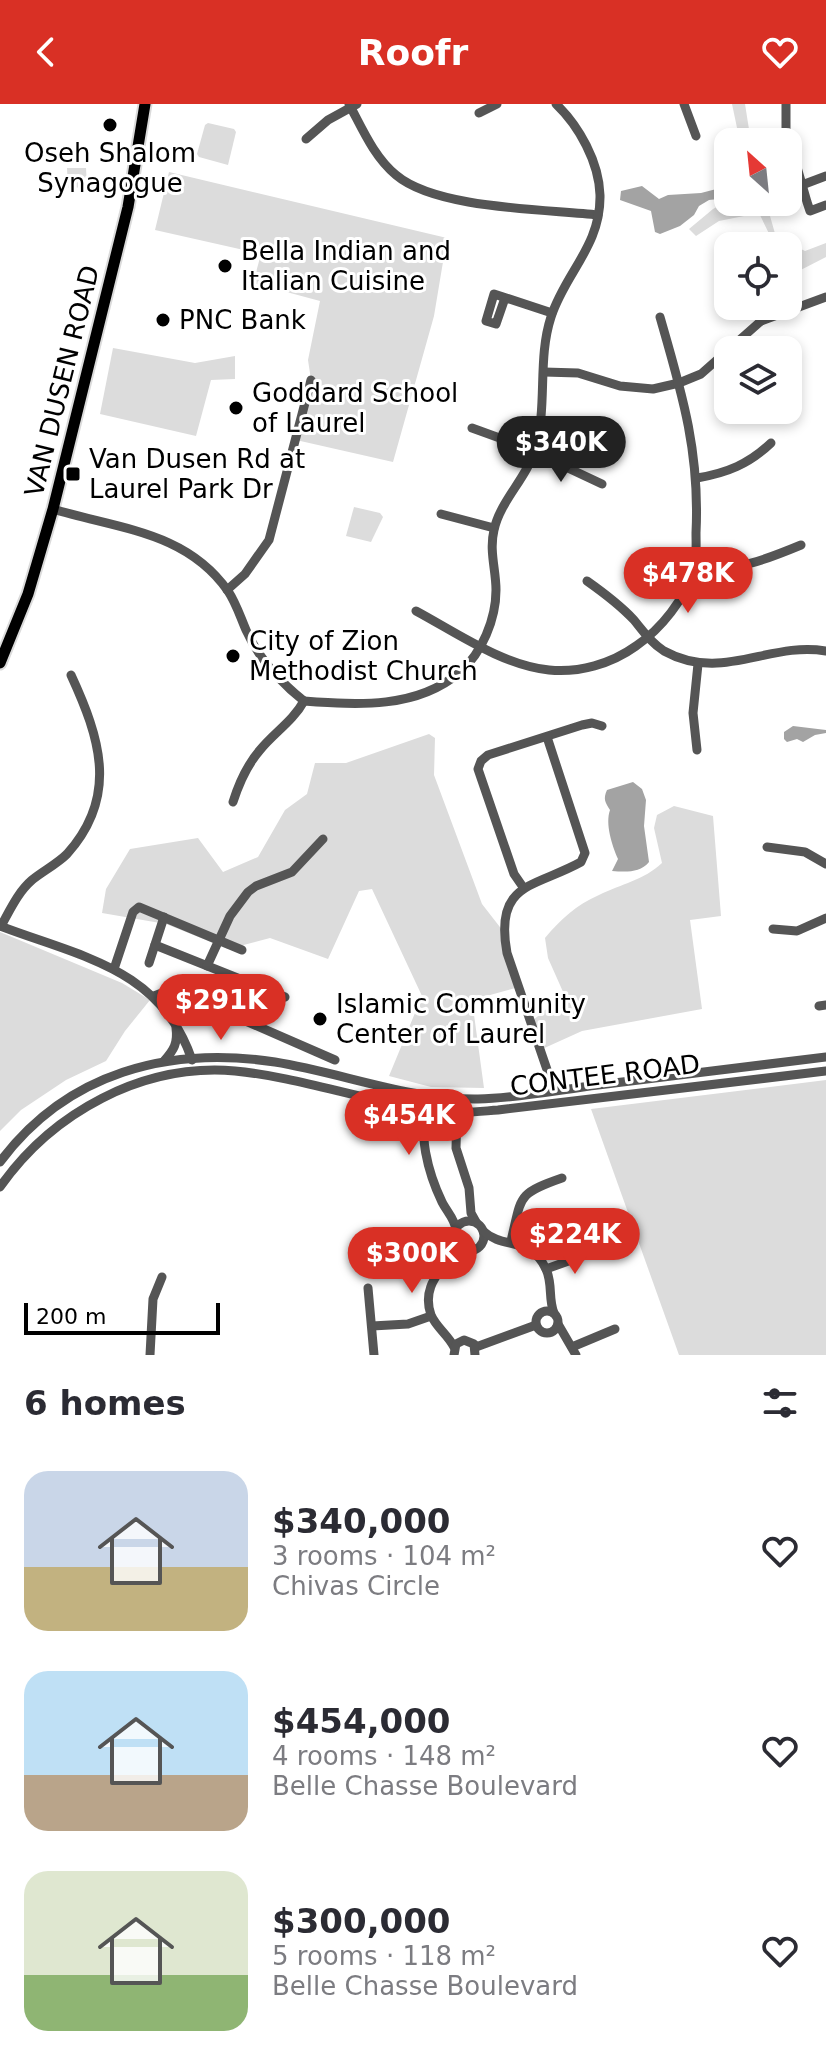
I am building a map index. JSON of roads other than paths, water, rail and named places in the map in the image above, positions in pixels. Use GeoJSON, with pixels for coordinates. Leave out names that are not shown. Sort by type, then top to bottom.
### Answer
{"type":"FeatureCollection","features":[{"type":"Feature","properties":{"kind":"main road","name":"VAN DUSEN ROAD"},"geometry":{"type":"LineString","coordinates":[[0,663],[28,594],[53,509],[128,207],[145,104]]}},
{"type":"Feature","properties":{"kind":"street"},"geometry":{"type":"LineString","coordinates":[[479,113],[497,104]]}},
{"type":"Feature","properties":{"kind":"street"},"geometry":{"type":"LineString","coordinates":[[53,509],[171,542],[193,554],[207,565],[227,590],[270,669],[304,701],[341,704],[412,698],[436,689],[462,671],[481,646],[494,613],[494,528],[534,454],[540,431],[544,343],[552,313],[586,254],[595,233],[598,215],[598,175],[585,143],[556,104]]}},
{"type":"Feature","properties":{"kind":"street"},"geometry":{"type":"LineString","coordinates":[[684,104],[696,136]]}},
{"type":"Feature","properties":{"kind":"street"},"geometry":{"type":"LineString","coordinates":[[786,104],[786,128]]}},
{"type":"Feature","properties":{"kind":"street"},"geometry":{"type":"LineString","coordinates":[[306,139],[352,105],[375,152],[394,174],[416,189],[446,199],[598,215]]}},
{"type":"Feature","properties":{"kind":"street"},"geometry":{"type":"LineString","coordinates":[[826,176],[802,185],[810,211],[826,205]]}},
{"type":"Feature","properties":{"kind":"street"},"geometry":{"type":"LineString","coordinates":[[544,372],[578,373],[620,386],[653,389],[679,383],[701,374],[761,321],[826,297]]}},
{"type":"Feature","properties":{"kind":"street"},"geometry":{"type":"LineString","coordinates":[[505,298],[552,313]]}},
{"type":"Feature","properties":{"kind":"street"},"geometry":{"type":"LineString","coordinates":[[416,611],[512,661],[548,670],[575,670],[602,664],[648,638],[679,601],[695,568],[697,478],[691,430],[660,317]]}},
{"type":"Feature","properties":{"kind":"street"},"geometry":{"type":"LineString","coordinates":[[227,590],[245,574],[269,540],[311,380]]}},
{"type":"Feature","properties":{"kind":"street"},"geometry":{"type":"LineString","coordinates":[[472,428],[519,445],[602,484]]}},
{"type":"Feature","properties":{"kind":"street"},"geometry":{"type":"LineString","coordinates":[[697,478],[737,468],[771,443]]}},
{"type":"Feature","properties":{"kind":"street"},"geometry":{"type":"LineString","coordinates":[[441,514],[494,528]]}},
{"type":"Feature","properties":{"kind":"street"},"geometry":{"type":"LineString","coordinates":[[695,568],[726,570],[746,566],[801,545]]}},
{"type":"Feature","properties":{"kind":"street"},"geometry":{"type":"LineString","coordinates":[[587,581],[612,599],[661,649],[698,664],[740,662],[790,650],[826,651]]}},
{"type":"Feature","properties":{"kind":"street"},"geometry":{"type":"LineString","coordinates":[[697,750],[693,713],[698,664]]}},
{"type":"Feature","properties":{"kind":"street"},"geometry":{"type":"LineString","coordinates":[[71,675],[94,734],[101,765],[100,791],[81,836],[64,857],[29,882],[0,926],[114,969],[154,996],[176,1024],[195,1071]]}},
{"type":"Feature","properties":{"kind":"street"},"geometry":{"type":"LineString","coordinates":[[233,802],[249,764],[297,714],[304,701]]}},
{"type":"Feature","properties":{"kind":"street"},"geometry":{"type":"LineString","coordinates":[[523,887],[514,874],[478,769],[481,761],[488,755],[592,723],[602,726]]}},
{"type":"Feature","properties":{"kind":"street"},"geometry":{"type":"LineString","coordinates":[[547,737],[585,853],[581,862],[523,887],[509,909],[503,931],[507,953],[554,1090]]}},
{"type":"Feature","properties":{"kind":"street"},"geometry":{"type":"LineString","coordinates":[[207,966],[230,916],[248,892],[292,872],[323,839]]}},
{"type":"Feature","properties":{"kind":"street"},"geometry":{"type":"LineString","coordinates":[[767,847],[805,852],[826,864]]}},
{"type":"Feature","properties":{"kind":"street"},"geometry":{"type":"LineString","coordinates":[[114,969],[133,912],[139,907],[242,950]]}},
{"type":"Feature","properties":{"kind":"street"},"geometry":{"type":"LineString","coordinates":[[149,963],[164,917]]}},
{"type":"Feature","properties":{"kind":"street"},"geometry":{"type":"LineString","coordinates":[[773,929],[797,931],[826,918]]}},
{"type":"Feature","properties":{"kind":"street"},"geometry":{"type":"LineString","coordinates":[[155,945],[285,997]]}},
{"type":"Feature","properties":{"kind":"street"},"geometry":{"type":"LineString","coordinates":[[154,996],[167,991],[179,992],[335,1060]]}},
{"type":"Feature","properties":{"kind":"street"},"geometry":{"type":"LineString","coordinates":[[164,1061],[174,1049],[176,1024]]}},
{"type":"Feature","properties":{"kind":"street","name":"CONTEE ROAD"},"geometry":{"type":"LineString","coordinates":[[0,1162],[34,1125],[77,1093],[131,1069],[191,1057],[275,1062],[442,1097],[481,1099],[826,1057]]}},
{"type":"Feature","properties":{"kind":"street","name":"CONTEE ROAD"},"geometry":{"type":"LineString","coordinates":[[0,1187],[43,1138],[96,1101],[139,1083],[195,1071],[233,1071],[276,1077],[457,1112],[498,1110],[826,1071]]}},
{"type":"Feature","properties":{"kind":"street"},"geometry":{"type":"LineString","coordinates":[[500,1240],[480,1226],[471,1213],[469,1188],[456,1148],[457,1112],[442,1097],[429,1109],[424,1133],[427,1161],[442,1202],[455,1224],[457,1248],[440,1267],[429,1286],[431,1316],[454,1345],[468,1340],[476,1351],[536,1325]]}},
{"type":"Feature","properties":{"kind":"street"},"geometry":{"type":"LineString","coordinates":[[511,1241],[524,1196],[532,1188],[562,1178]]}},
{"type":"Feature","properties":{"kind":"street"},"geometry":{"type":"LineString","coordinates":[[456,1230],[462,1223],[480,1226]]}},
{"type":"Feature","properties":{"kind":"street"},"geometry":{"type":"LineString","coordinates":[[480,1226],[481,1244]]}},
{"type":"Feature","properties":{"kind":"street"},"geometry":{"type":"LineString","coordinates":[[457,1248],[470,1250],[500,1240],[511,1241],[531,1250],[546,1269],[550,1282],[549,1312],[574,1351],[615,1329]]}},
{"type":"Feature","properties":{"kind":"street"},"geometry":{"type":"LineString","coordinates":[[546,1269],[591,1253]]}},
{"type":"Feature","properties":{"kind":"street"},"geometry":{"type":"LineString","coordinates":[[150,1355],[153,1299],[162,1277]]}},
{"type":"Feature","properties":{"kind":"street"},"geometry":{"type":"LineString","coordinates":[[368,1288],[374,1355]]}},
{"type":"Feature","properties":{"kind":"street"},"geometry":{"type":"LineString","coordinates":[[536,1325],[537,1317],[549,1312]]}},
{"type":"Feature","properties":{"kind":"street"},"geometry":{"type":"LineString","coordinates":[[372,1326],[408,1324],[431,1316]]}},
{"type":"Feature","properties":{"kind":"street"},"geometry":{"type":"LineString","coordinates":[[550,1332],[558,1324]]}},
{"type":"Feature","properties":{"kind":"street"},"geometry":{"type":"LineString","coordinates":[[536,1325],[543,1332],[564,1337]]}},
{"type":"Feature","properties":{"kind":"place","name":"Oseh Shalom Synagogue"},"geometry":{"type":"Point","coordinates":[110,125]}},
{"type":"Feature","properties":{"kind":"place","name":"Bella Indian and Italian Cuisine"},"geometry":{"type":"Point","coordinates":[225,266]}},
{"type":"Feature","properties":{"kind":"place","name":"PNC Bank"},"geometry":{"type":"Point","coordinates":[163,320]}},
{"type":"Feature","properties":{"kind":"place","name":"Goddard School of Laurel"},"geometry":{"type":"Point","coordinates":[236,408]}},
{"type":"Feature","properties":{"kind":"place","name":"Van Dusen Rd at Laurel Park Dr"},"geometry":{"type":"Point","coordinates":[73,474]}},
{"type":"Feature","properties":{"kind":"place","name":"City of Zion Methodist Church"},"geometry":{"type":"Point","coordinates":[233,656]}},
{"type":"Feature","properties":{"kind":"place","name":"Islamic Community Center of Laurel"},"geometry":{"type":"Point","coordinates":[320,1019]}}]}
